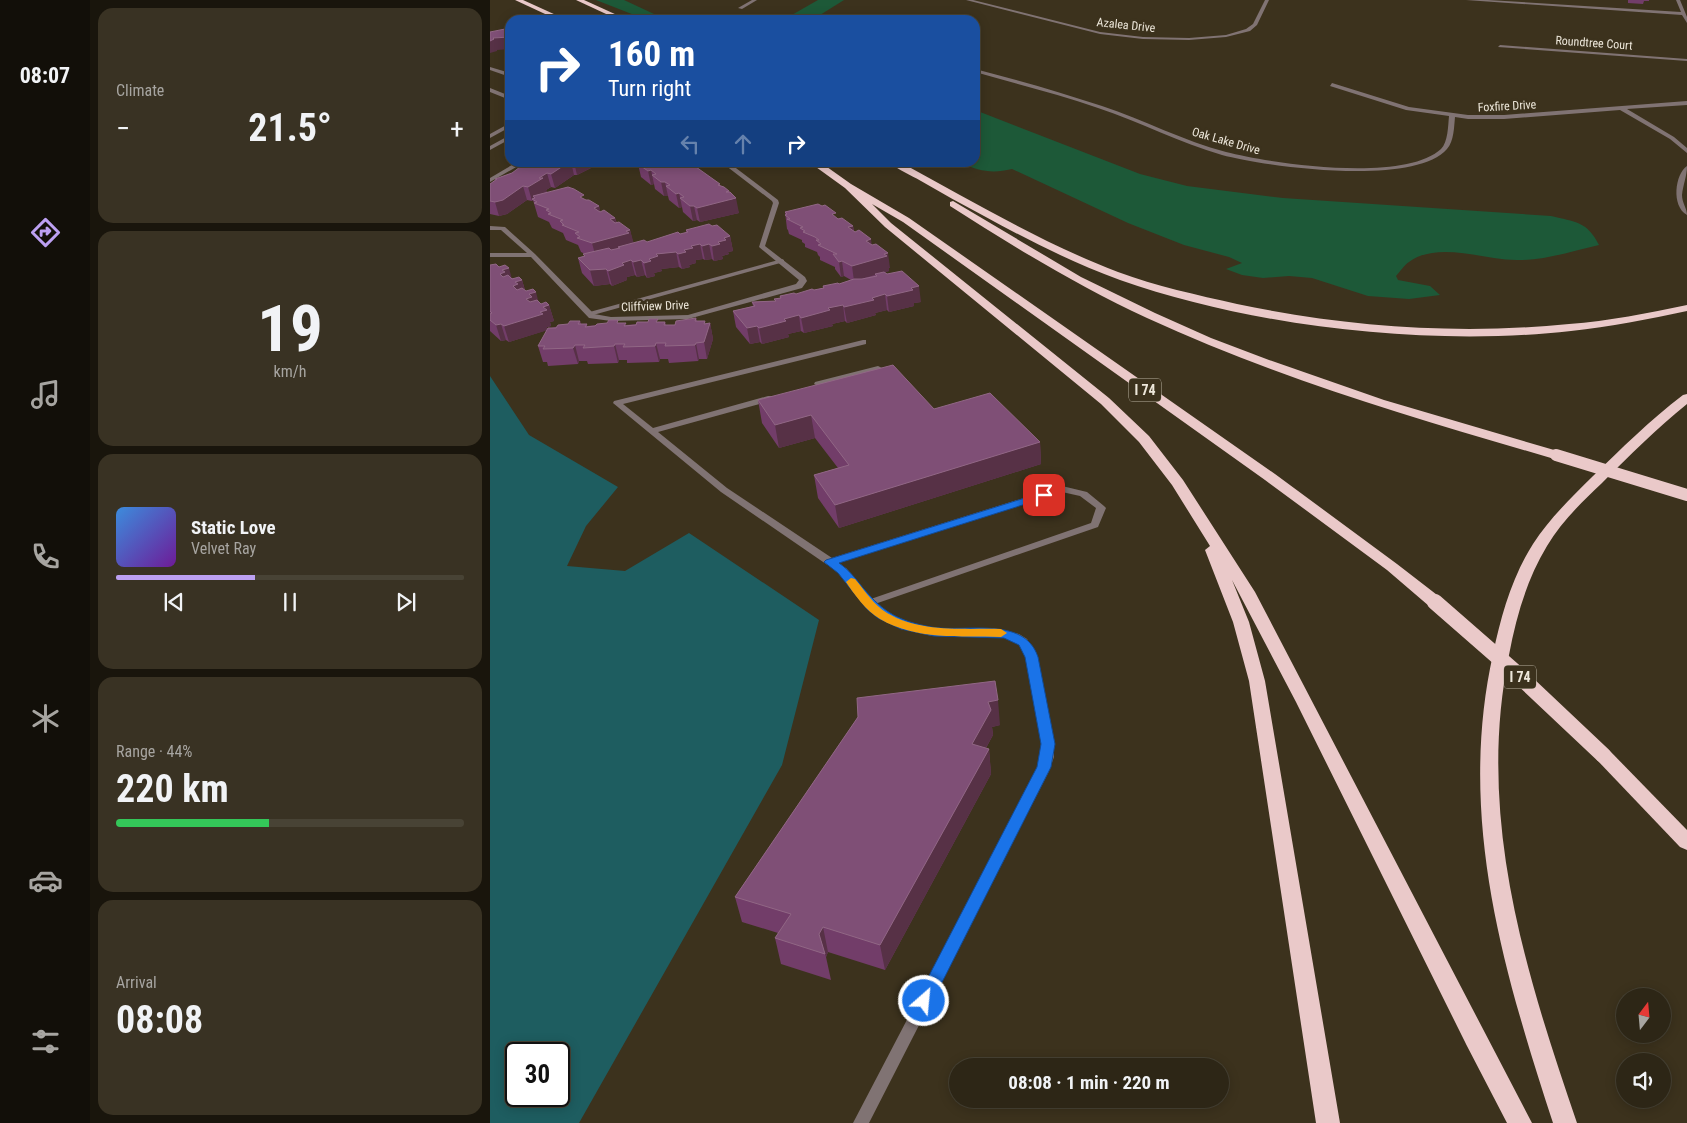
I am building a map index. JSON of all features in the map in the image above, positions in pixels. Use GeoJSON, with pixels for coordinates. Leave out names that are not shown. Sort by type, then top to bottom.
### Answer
{"type":"FeatureCollection","features":[{"type":"Feature","properties":{"kind":"highway"},"geometry":{"type":"LineString","coordinates":[[518,0],[552,15]]}},
{"type":"Feature","properties":{"kind":"highway"},"geometry":{"type":"LineString","coordinates":[[579,0],[614,15]]}},
{"type":"Feature","properties":{"kind":"highway","name":"I 74"},"geometry":{"type":"LineString","coordinates":[[820,167],[848,186],[906,220],[1270,477],[1392,567],[1514,671],[1603,755],[1687,842]]}},
{"type":"Feature","properties":{"kind":"highway"},"geometry":{"type":"LineString","coordinates":[[896,167],[1007,239],[1053,266],[1132,306],[1209,341],[1352,394],[1687,495]]}},
{"type":"Feature","properties":{"kind":"highway"},"geometry":{"type":"LineString","coordinates":[[902,167],[1050,246],[1106,271],[1161,289],[1272,315],[1382,329],[1488,332],[1606,324],[1687,308]]}},
{"type":"Feature","properties":{"kind":"highway"},"geometry":{"type":"LineString","coordinates":[[848,186],[888,225],[1105,401],[1144,439],[1178,483],[1248,592],[1306,702],[1474,1039],[1520,1123]]}},
{"type":"Feature","properties":{"kind":"highway"},"geometry":{"type":"LineString","coordinates":[[1564,1123],[1534,1033],[1507,933],[1492,848],[1488,792],[1488,742],[1496,664],[1519,585],[1542,543],[1575,502],[1626,451],[1687,398]]}},
{"type":"Feature","properties":{"kind":"highway"},"geometry":{"type":"LineString","coordinates":[[1194,507],[1241,622],[1257,681],[1328,1123]]}},
{"type":"Feature","properties":{"kind":"street"},"geometry":{"type":"LineString","coordinates":[[740,8],[755,0]]}},
{"type":"Feature","properties":{"kind":"street","name":"Azalea Drive"},"geometry":{"type":"LineString","coordinates":[[968,0],[1100,33],[1142,38],[1189,39],[1226,36],[1248,30],[1255,25],[1267,0]]}},
{"type":"Feature","properties":{"kind":"street"},"geometry":{"type":"LineString","coordinates":[[1468,0],[1684,14]]}},
{"type":"Feature","properties":{"kind":"street"},"geometry":{"type":"LineString","coordinates":[[1678,0],[1687,22]]}},
{"type":"Feature","properties":{"kind":"street","name":"Roundtree Court"},"geometry":{"type":"LineString","coordinates":[[1500,46],[1687,60]]}},
{"type":"Feature","properties":{"kind":"street"},"geometry":{"type":"LineString","coordinates":[[490,68],[505,73]]}},
{"type":"Feature","properties":{"kind":"street","name":"Oak Lake Drive"},"geometry":{"type":"LineString","coordinates":[[980,72],[1101,108],[1221,152],[1257,160],[1306,166],[1373,169],[1423,162],[1435,156],[1445,147],[1452,116]]}},
{"type":"Feature","properties":{"kind":"street","name":"Foxfire Drive"},"geometry":{"type":"LineString","coordinates":[[1332,86],[1403,107],[1452,116],[1494,117],[1687,103]]}},
{"type":"Feature","properties":{"kind":"street"},"geometry":{"type":"LineString","coordinates":[[490,90],[505,96]]}},
{"type":"Feature","properties":{"kind":"street"},"geometry":{"type":"LineString","coordinates":[[1621,108],[1672,138],[1687,151]]}},
{"type":"Feature","properties":{"kind":"street"},"geometry":{"type":"LineString","coordinates":[[490,136],[505,128]]}},
{"type":"Feature","properties":{"kind":"street"},"geometry":{"type":"LineString","coordinates":[[490,148],[505,140]]}},
{"type":"Feature","properties":{"kind":"street"},"geometry":{"type":"LineString","coordinates":[[490,180],[513,167]]}},
{"type":"Feature","properties":{"kind":"street"},"geometry":{"type":"LineString","coordinates":[[731,167],[775,200],[775,207],[762,243],[764,249],[782,262]]}},
{"type":"Feature","properties":{"kind":"street"},"geometry":{"type":"LineString","coordinates":[[1687,168],[1678,195],[1682,208],[1687,213]]}},
{"type":"Feature","properties":{"kind":"street"},"geometry":{"type":"LineString","coordinates":[[490,228],[503,228],[533,255],[590,313],[782,262]]}},
{"type":"Feature","properties":{"kind":"street"},"geometry":{"type":"LineString","coordinates":[[490,255],[533,255]]}},
{"type":"Feature","properties":{"kind":"street","name":"Cliffview Drive"},"geometry":{"type":"LineString","coordinates":[[590,313],[592,316],[611,319],[688,317],[800,286],[803,281],[802,279],[782,262]]}},
{"type":"Feature","properties":{"kind":"street"},"geometry":{"type":"LineString","coordinates":[[861,1123],[1042,774],[1048,756],[1048,744],[1032,657],[1029,649],[1015,637],[998,633],[934,632],[906,626],[882,616],[842,570],[724,490],[617,403],[862,342]]}},
{"type":"Feature","properties":{"kind":"street"},"geometry":{"type":"LineString","coordinates":[[812,386],[878,368]]}},
{"type":"Feature","properties":{"kind":"street"},"geometry":{"type":"LineString","coordinates":[[651,431],[784,394]]}},
{"type":"Feature","properties":{"kind":"street"},"geometry":{"type":"LineString","coordinates":[[830,562],[1062,489],[1079,491],[1094,499],[1101,508],[1095,525],[869,603]]}},
{"type":"Feature","properties":{"kind":"green space"},"geometry":{"type":"Polygon","coordinates":[[[596,0],[624,0],[656,15],[634,15],[596,0]]]}},
{"type":"Feature","properties":{"kind":"green space"},"geometry":{"type":"Polygon","coordinates":[[[818,0],[844,0],[820,15],[792,15],[818,0]]]}},
{"type":"Feature","properties":{"kind":"green space"},"geometry":{"type":"Polygon","coordinates":[[[980,112],[1140,174],[1187,186],[1283,198],[1551,216],[1574,221],[1585,227],[1599,245],[1529,260],[1463,253],[1434,253],[1421,256],[1407,263],[1396,276],[1398,280],[1430,286],[1440,295],[1409,299],[1368,296],[1312,278],[1289,276],[1263,278],[1242,275],[1226,269],[1242,263],[1229,257],[1184,245],[1128,223],[1012,169],[986,171],[971,167],[980,167],[980,112]]]}},
{"type":"Feature","properties":{"kind":"water"},"geometry":{"type":"Polygon","coordinates":[[[490,376],[529,435],[618,487],[586,526],[567,566],[625,571],[689,533],[819,620],[782,765],[579,1123],[490,1123],[490,376]]]}},
{"type":"Feature","properties":{"kind":"building"},"geometry":{"type":"Polygon","coordinates":[[[505,29],[505,37],[493,38],[490,41],[490,32],[505,29]]]}},
{"type":"Feature","properties":{"kind":"building"},"geometry":{"type":"Polygon","coordinates":[[[520,167],[562,167],[551,174],[547,173],[539,178],[543,178],[528,187],[523,186],[503,200],[490,201],[490,184],[497,179],[495,179],[512,173],[520,167]]]}},
{"type":"Feature","properties":{"kind":"building"},"geometry":{"type":"Polygon","coordinates":[[[642,167],[696,167],[736,198],[697,208],[690,206],[680,198],[684,197],[679,193],[676,194],[666,186],[670,185],[661,182],[652,175],[656,174],[651,170],[648,171],[642,167]]]}},
{"type":"Feature","properties":{"kind":"building"},"geometry":{"type":"Polygon","coordinates":[[[568,187],[584,195],[580,197],[599,206],[594,208],[600,212],[604,210],[615,218],[610,219],[615,223],[619,222],[630,230],[626,231],[629,233],[592,243],[577,238],[580,237],[575,233],[579,232],[562,225],[564,225],[560,221],[563,220],[548,214],[551,213],[546,210],[549,209],[534,203],[537,202],[532,199],[535,198],[533,196],[568,187]]]}},
{"type":"Feature","properties":{"kind":"building"},"geometry":{"type":"Polygon","coordinates":[[[818,204],[825,205],[836,213],[832,214],[838,219],[842,218],[853,226],[848,227],[855,232],[859,230],[871,239],[866,241],[872,245],[876,244],[888,253],[884,254],[887,256],[852,266],[842,261],[839,262],[833,254],[837,254],[818,245],[821,244],[816,240],[819,240],[803,232],[805,231],[800,228],[803,227],[787,219],[790,219],[785,215],[787,214],[785,212],[818,204]]]}},
{"type":"Feature","properties":{"kind":"building"},"geometry":{"type":"Polygon","coordinates":[[[709,224],[712,226],[717,225],[730,236],[724,238],[726,240],[718,242],[720,244],[691,246],[693,248],[678,254],[676,252],[656,254],[658,256],[644,263],[641,260],[633,262],[631,260],[608,271],[606,269],[590,270],[578,258],[585,256],[583,254],[609,248],[611,250],[620,248],[618,247],[644,240],[647,242],[678,232],[680,234],[688,232],[686,230],[709,224]]]}},
{"type":"Feature","properties":{"kind":"building"},"geometry":{"type":"Polygon","coordinates":[[[496,264],[499,267],[505,265],[509,268],[502,270],[505,272],[500,274],[503,277],[508,275],[512,279],[519,277],[522,280],[515,282],[518,284],[513,286],[517,290],[522,288],[526,291],[533,289],[536,292],[529,294],[532,297],[526,299],[530,302],[537,300],[541,304],[546,302],[549,305],[543,307],[547,310],[540,312],[543,314],[504,326],[501,324],[496,325],[490,320],[490,314],[492,313],[490,311],[490,265],[496,264]]]}},
{"type":"Feature","properties":{"kind":"building"},"geometry":{"type":"Polygon","coordinates":[[[902,271],[919,286],[911,288],[913,290],[872,298],[874,300],[844,307],[843,305],[828,308],[830,310],[801,318],[799,315],[784,319],[786,321],[759,328],[757,326],[747,328],[733,311],[755,306],[752,302],[776,301],[774,299],[781,298],[780,296],[824,288],[823,286],[839,284],[854,279],[877,276],[875,274],[884,272],[887,274],[902,271]]]}},
{"type":"Feature","properties":{"kind":"building"},"geometry":{"type":"Polygon","coordinates":[[[696,318],[695,321],[705,321],[704,324],[710,323],[704,342],[696,343],[695,345],[665,346],[666,343],[656,343],[655,346],[623,347],[625,344],[615,344],[614,346],[583,348],[585,345],[575,345],[573,348],[543,349],[545,346],[538,346],[548,328],[556,328],[558,325],[568,324],[570,321],[580,321],[578,324],[587,324],[585,327],[607,323],[609,320],[618,320],[617,323],[626,323],[624,326],[636,325],[637,322],[648,322],[649,319],[658,319],[656,322],[665,322],[664,325],[675,325],[676,321],[696,318]]]}},
{"type":"Feature","properties":{"kind":"building"},"geometry":{"type":"Polygon","coordinates":[[[893,365],[934,409],[990,393],[1040,442],[835,505],[814,475],[849,465],[811,415],[775,425],[758,400],[893,365]]]}},
{"type":"Feature","properties":{"kind":"building"},"geometry":{"type":"Polygon","coordinates":[[[995,681],[998,700],[988,702],[991,710],[972,744],[989,749],[880,945],[823,927],[819,934],[825,954],[775,938],[791,914],[735,897],[858,717],[857,698],[995,681]]]}},
{"type":"Feature","properties":{"kind":"slow traffic"},"geometry":{"type":"LineString","coordinates":[[851,582],[882,616],[906,626],[934,632],[1001,633]]}},
{"type":"Feature","properties":{"kind":"route"},"geometry":{"type":"LineString","coordinates":[[924,1001],[1042,774],[1048,756],[1048,744],[1032,657],[1029,649],[1023,642],[1006,634],[989,632],[934,632],[906,626],[882,616],[842,570],[830,562],[1044,495]]}}]}
